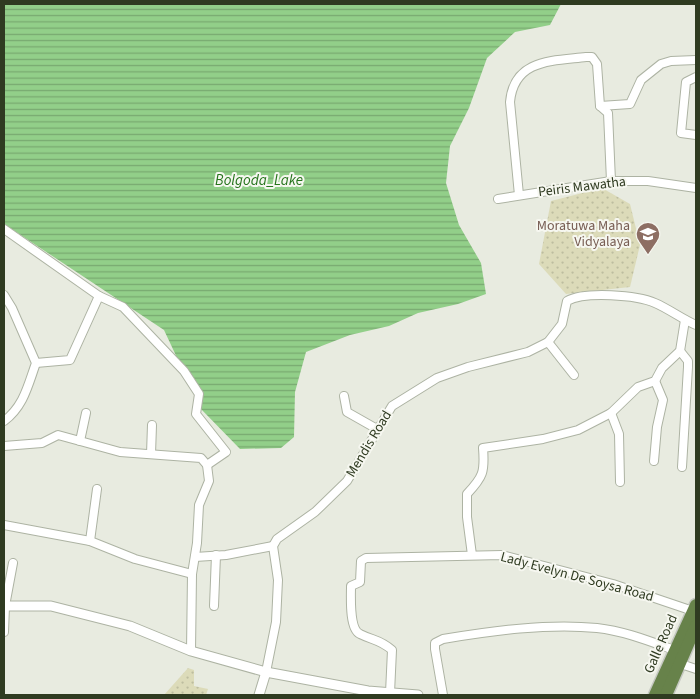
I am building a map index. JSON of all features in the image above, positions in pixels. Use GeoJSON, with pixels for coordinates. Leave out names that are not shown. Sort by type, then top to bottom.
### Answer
{"type":"FeatureCollection","features":[{"type":"Feature","properties":{"kind":"highway","name":"Galle Road"},"geometry":{"type":"LineString","coordinates":[[655,695],[674,650],[695,609]]}},
{"type":"Feature","properties":{"kind":"highway","name":"Galle Road"},"geometry":{"type":"LineString","coordinates":[[666,695],[695,632]]}},
{"type":"Feature","properties":{"kind":"street"},"geometry":{"type":"LineString","coordinates":[[520,195],[510,102],[511,87],[520,74],[530,67],[553,60],[592,58],[597,64],[600,106],[608,113],[611,181]]}},
{"type":"Feature","properties":{"kind":"street"},"geometry":{"type":"LineString","coordinates":[[600,106],[630,104],[641,80],[661,64],[671,61],[696,60]]}},
{"type":"Feature","properties":{"kind":"street"},"geometry":{"type":"LineString","coordinates":[[696,77],[686,82],[682,133],[696,135]]}},
{"type":"Feature","properties":{"kind":"street","name":"Peiris Mawatha"},"geometry":{"type":"LineString","coordinates":[[498,199],[611,181],[648,181],[696,188]]}},
{"type":"Feature","properties":{"kind":"street"},"geometry":{"type":"LineString","coordinates":[[4,229],[99,296],[123,307],[184,371],[199,394],[196,414],[226,452],[207,465]]}},
{"type":"Feature","properties":{"kind":"street"},"geometry":{"type":"LineString","coordinates":[[4,295],[12,308],[36,363],[22,402],[15,412],[4,421]]}},
{"type":"Feature","properties":{"kind":"street"},"geometry":{"type":"LineString","coordinates":[[36,363],[70,360],[99,296]]}},
{"type":"Feature","properties":{"kind":"street","name":"Mendis Road"},"geometry":{"type":"LineString","coordinates":[[273,546],[277,539],[314,512],[347,481],[392,406],[437,378],[468,367],[528,352],[548,342],[562,324],[567,301],[574,297],[603,296],[654,302],[685,320]]}},
{"type":"Feature","properties":{"kind":"street"},"geometry":{"type":"LineString","coordinates":[[472,555],[467,517],[467,494],[481,479],[484,466],[483,448],[544,439],[578,430],[611,413],[638,387],[655,381],[662,368],[680,351],[685,320],[696,325]]}},
{"type":"Feature","properties":{"kind":"street"},"geometry":{"type":"LineString","coordinates":[[548,342],[574,375]]}},
{"type":"Feature","properties":{"kind":"street"},"geometry":{"type":"LineString","coordinates":[[680,351],[688,361],[682,467]]}},
{"type":"Feature","properties":{"kind":"street"},"geometry":{"type":"LineString","coordinates":[[654,461],[657,428],[663,400],[655,381]]}},
{"type":"Feature","properties":{"kind":"street"},"geometry":{"type":"LineString","coordinates":[[344,396],[346,412],[377,429]]}},
{"type":"Feature","properties":{"kind":"street"},"geometry":{"type":"LineString","coordinates":[[80,441],[86,413]]}},
{"type":"Feature","properties":{"kind":"street"},"geometry":{"type":"LineString","coordinates":[[611,413],[619,434],[620,482]]}},
{"type":"Feature","properties":{"kind":"street"},"geometry":{"type":"LineString","coordinates":[[151,454],[152,425]]}},
{"type":"Feature","properties":{"kind":"street"},"geometry":{"type":"LineString","coordinates":[[4,446],[42,443],[58,436],[120,452],[201,458],[207,465],[208,481],[199,505],[192,574],[191,651]]}},
{"type":"Feature","properties":{"kind":"street"},"geometry":{"type":"LineString","coordinates":[[90,541],[97,489]]}},
{"type":"Feature","properties":{"kind":"street"},"geometry":{"type":"LineString","coordinates":[[4,525],[90,541],[135,559],[192,574]]}},
{"type":"Feature","properties":{"kind":"street"},"geometry":{"type":"LineString","coordinates":[[195,557],[226,555],[273,546],[278,580],[276,622],[266,672],[259,695]]}},
{"type":"Feature","properties":{"kind":"street"},"geometry":{"type":"LineString","coordinates":[[214,606],[216,555]]}},
{"type":"Feature","properties":{"kind":"street","name":"Lady Evelyn De Soysa Road"},"geometry":{"type":"LineString","coordinates":[[390,693],[392,650],[380,640],[359,634],[355,630],[352,614],[351,586],[360,582],[361,561],[366,558],[502,555],[613,584],[695,609]]}},
{"type":"Feature","properties":{"kind":"street"},"geometry":{"type":"LineString","coordinates":[[4,632],[5,606],[13,563]]}},
{"type":"Feature","properties":{"kind":"street"},"geometry":{"type":"LineString","coordinates":[[5,606],[52,606],[130,626],[191,651],[266,672],[368,693],[418,695]]}},
{"type":"Feature","properties":{"kind":"street"},"geometry":{"type":"LineString","coordinates":[[443,695],[435,643],[443,640],[501,629],[596,628],[629,634],[674,650]]}},
{"type":"Feature","properties":{"kind":"street"},"geometry":{"type":"LineString","coordinates":[[681,664],[696,669]]}},
{"type":"Feature","properties":{"kind":"shaded area"},"geometry":{"type":"Polygon","coordinates":[[[602,188],[630,204],[640,245],[630,287],[566,294],[539,264],[551,201],[602,188]]]}},
{"type":"Feature","properties":{"kind":"shaded area"},"geometry":{"type":"Polygon","coordinates":[[[188,668],[194,670],[194,686],[208,689],[206,695],[164,695],[188,668]]]}},
{"type":"Feature","properties":{"kind":"water","name":"Bolgoda_Lake"},"geometry":{"type":"Polygon","coordinates":[[[4,4],[561,4],[550,25],[515,32],[487,58],[469,108],[450,146],[446,183],[459,225],[481,263],[486,294],[458,304],[418,313],[389,326],[350,335],[306,352],[295,392],[294,437],[281,448],[240,449],[201,409],[164,330],[4,224],[4,4]]]}},
{"type":"Feature","properties":{"kind":"place","name":"Moratuwa Maha Vidyalaya"},"geometry":{"type":"Point","coordinates":[648,255]}}]}
